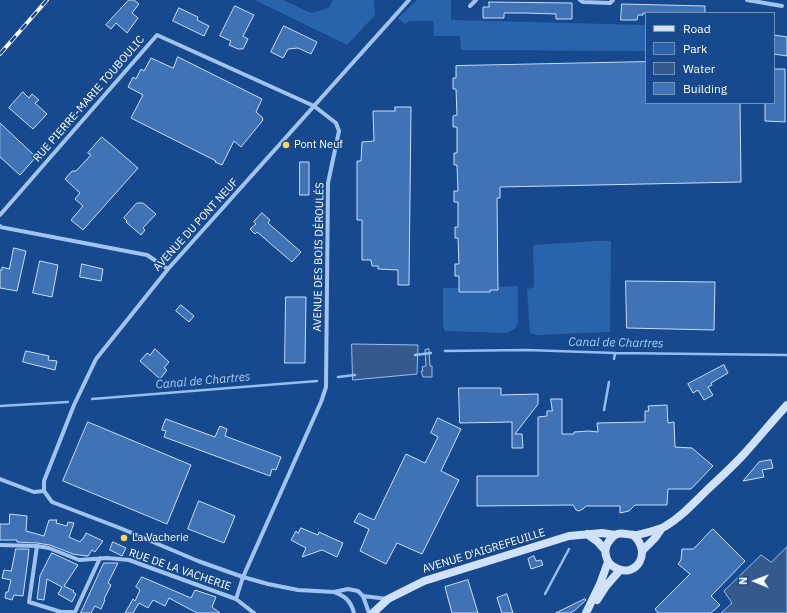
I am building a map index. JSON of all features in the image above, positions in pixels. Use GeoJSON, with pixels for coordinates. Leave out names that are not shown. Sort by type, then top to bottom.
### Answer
{"type":"FeatureCollection","features":[{"type":"Feature","properties":{"kind":"main road"},"geometry":{"type":"LineString","coordinates":[[605,550],[610,539],[615,535],[621,533],[633,535],[662,528],[681,516],[744,454],[787,405]]}},
{"type":"Feature","properties":{"kind":"main road"},"geometry":{"type":"LineString","coordinates":[[643,550],[655,538],[662,528]]}},
{"type":"Feature","properties":{"kind":"main road","name":"AVENUE D'AIGREFEUILLE"},"geometry":{"type":"LineString","coordinates":[[373,613],[388,600],[424,581],[569,536],[602,533],[615,535]]}},
{"type":"Feature","properties":{"kind":"main road"},"geometry":{"type":"LineString","coordinates":[[584,534],[598,542],[605,550],[608,562],[611,566],[620,570],[634,567],[641,560],[643,550],[641,544],[633,535]]}},
{"type":"Feature","properties":{"kind":"main road"},"geometry":{"type":"LineString","coordinates":[[586,613],[600,584],[608,562]]}},
{"type":"Feature","properties":{"kind":"main road"},"geometry":{"type":"LineString","coordinates":[[589,613],[606,586],[620,570]]}},
{"type":"Feature","properties":{"kind":"street","name":"AVENUE DU PONT NEUF"},"geometry":{"type":"LineString","coordinates":[[44,491],[44,481],[80,390],[96,359],[168,269],[409,0]]}},
{"type":"Feature","properties":{"kind":"street"},"geometry":{"type":"LineString","coordinates":[[470,6],[476,0]]}},
{"type":"Feature","properties":{"kind":"street"},"geometry":{"type":"LineString","coordinates":[[580,0],[583,2],[610,3],[613,0]]}},
{"type":"Feature","properties":{"kind":"street"},"geometry":{"type":"LineString","coordinates":[[747,0],[782,6]]}},
{"type":"Feature","properties":{"kind":"street","name":"RUE PIERRE-MARIE TOUBOULIC"},"geometry":{"type":"LineString","coordinates":[[0,215],[157,35],[314,106]]}},
{"type":"Feature","properties":{"kind":"street","name":"AVENUE DES BOIS DÉROULÉS"},"geometry":{"type":"LineString","coordinates":[[243,577],[326,388],[328,183],[338,144],[339,131],[336,123],[314,106]]}},
{"type":"Feature","properties":{"kind":"street"},"geometry":{"type":"LineString","coordinates":[[0,226],[8,229],[147,255],[168,269]]}},
{"type":"Feature","properties":{"kind":"street"},"geometry":{"type":"LineString","coordinates":[[0,479],[34,492],[44,491],[52,502],[120,528],[198,561],[243,577],[298,590],[334,592],[343,595],[348,600],[354,613]]}},
{"type":"Feature","properties":{"kind":"street","name":"RUE DE LA VACHERIE"},"geometry":{"type":"LineString","coordinates":[[0,545],[37,546],[49,548],[79,560],[100,558],[129,560],[236,599],[254,613]]}},
{"type":"Feature","properties":{"kind":"street"},"geometry":{"type":"LineString","coordinates":[[37,546],[29,602],[61,612],[75,612],[100,558]]}},
{"type":"Feature","properties":{"kind":"street","name":"RUE DE LA VACHERIE"},"geometry":{"type":"LineString","coordinates":[[236,599],[243,577]]}},
{"type":"Feature","properties":{"kind":"street"},"geometry":{"type":"LineString","coordinates":[[334,592],[348,589],[358,591],[363,596],[369,613]]}},
{"type":"Feature","properties":{"kind":"street"},"geometry":{"type":"LineString","coordinates":[[363,596],[388,600]]}},
{"type":"Feature","properties":{"kind":"green space"},"geometry":{"type":"Polygon","coordinates":[[[255,0],[283,0],[311,13],[329,8],[333,0],[374,0],[375,15],[347,45],[255,0]]]}},
{"type":"Feature","properties":{"kind":"green space"},"geometry":{"type":"Polygon","coordinates":[[[417,0],[451,0],[451,20],[645,25],[645,51],[461,50],[460,36],[434,36],[433,21],[410,21],[405,24],[398,18],[417,0]]]}},
{"type":"Feature","properties":{"kind":"green space"},"geometry":{"type":"Polygon","coordinates":[[[611,241],[610,332],[537,335],[530,333],[527,289],[534,286],[533,245],[611,241]]]}},
{"type":"Feature","properties":{"kind":"green space"},"geometry":{"type":"Polygon","coordinates":[[[518,286],[518,321],[516,328],[507,333],[445,331],[443,326],[443,288],[459,288],[460,292],[490,292],[490,290],[498,290],[498,287],[518,286]]]}},
{"type":"Feature","properties":{"kind":"water"},"geometry":{"type":"Polygon","coordinates":[[[352,344],[418,345],[417,374],[353,380],[352,344]]]}},
{"type":"Feature","properties":{"kind":"water"},"geometry":{"type":"Polygon","coordinates":[[[429,349],[432,377],[423,377],[421,371],[423,371],[422,367],[426,366],[425,350],[429,349]]]}},
{"type":"Feature","properties":{"kind":"water"},"geometry":{"type":"Polygon","coordinates":[[[787,547],[787,613],[721,613],[732,603],[724,591],[761,555],[771,562],[787,547]]]}},
{"type":"Feature","properties":{"kind":"building"},"geometry":{"type":"Polygon","coordinates":[[[129,0],[134,0],[139,4],[132,13],[138,18],[127,33],[116,23],[111,29],[106,25],[129,0]]]}},
{"type":"Feature","properties":{"kind":"building"},"geometry":{"type":"Polygon","coordinates":[[[489,2],[572,3],[572,19],[556,19],[556,14],[524,13],[504,13],[504,18],[483,18],[483,7],[489,7],[489,2]]]}},
{"type":"Feature","properties":{"kind":"building"},"geometry":{"type":"Polygon","coordinates":[[[622,4],[705,6],[705,12],[645,12],[643,15],[638,15],[637,20],[621,20],[622,4]]]}},
{"type":"Feature","properties":{"kind":"building"},"geometry":{"type":"Polygon","coordinates":[[[235,6],[254,15],[243,36],[248,39],[243,49],[238,49],[229,45],[231,41],[220,36],[235,6]]]}},
{"type":"Feature","properties":{"kind":"building"},"geometry":{"type":"Polygon","coordinates":[[[179,8],[198,17],[197,20],[209,26],[204,36],[173,21],[179,8]]]}},
{"type":"Feature","properties":{"kind":"building"},"geometry":{"type":"Polygon","coordinates":[[[284,26],[317,42],[311,54],[298,48],[288,49],[283,58],[271,52],[284,26]]]}},
{"type":"Feature","properties":{"kind":"building"},"geometry":{"type":"Polygon","coordinates":[[[775,35],[787,37],[787,56],[775,54],[775,35]]]}},
{"type":"Feature","properties":{"kind":"building"},"geometry":{"type":"Polygon","coordinates":[[[178,57],[262,99],[256,112],[262,117],[263,120],[241,147],[234,141],[222,165],[131,118],[143,95],[128,87],[133,77],[136,79],[141,69],[144,71],[151,58],[173,68],[178,57]]]}},
{"type":"Feature","properties":{"kind":"building"},"geometry":{"type":"Polygon","coordinates":[[[645,62],[645,104],[740,104],[741,182],[500,187],[500,198],[497,198],[498,290],[490,290],[490,292],[459,292],[459,276],[455,276],[455,264],[459,264],[458,238],[455,238],[455,227],[458,227],[458,202],[454,202],[454,191],[458,191],[457,165],[454,165],[454,153],[457,153],[457,127],[453,127],[453,116],[457,115],[456,89],[453,89],[453,78],[456,78],[456,66],[645,62]]]}},
{"type":"Feature","properties":{"kind":"building"},"geometry":{"type":"Polygon","coordinates":[[[775,69],[785,69],[785,122],[765,121],[765,104],[775,104],[775,69]]]}},
{"type":"Feature","properties":{"kind":"building"},"geometry":{"type":"Polygon","coordinates":[[[23,92],[29,98],[32,94],[39,100],[35,103],[47,114],[33,129],[9,108],[23,92]]]}},
{"type":"Feature","properties":{"kind":"building"},"geometry":{"type":"Polygon","coordinates":[[[395,107],[411,107],[409,285],[398,285],[398,270],[378,269],[378,266],[372,266],[371,260],[362,260],[362,220],[357,220],[357,161],[361,161],[362,142],[374,141],[373,111],[395,111],[395,107]]]}},
{"type":"Feature","properties":{"kind":"building"},"geometry":{"type":"Polygon","coordinates":[[[0,123],[36,157],[20,175],[0,157],[0,123]]]}},
{"type":"Feature","properties":{"kind":"building"},"geometry":{"type":"Polygon","coordinates":[[[102,137],[138,168],[83,230],[71,220],[83,206],[75,199],[80,193],[65,179],[72,171],[76,171],[91,155],[88,153],[102,137]]]}},
{"type":"Feature","properties":{"kind":"building"},"geometry":{"type":"Polygon","coordinates":[[[300,162],[309,162],[309,195],[300,195],[300,162]]]}},
{"type":"Feature","properties":{"kind":"building"},"geometry":{"type":"Polygon","coordinates":[[[137,203],[143,203],[156,214],[143,228],[145,230],[141,235],[126,222],[127,221],[124,218],[137,203]]]}},
{"type":"Feature","properties":{"kind":"building"},"geometry":{"type":"Polygon","coordinates":[[[262,213],[270,220],[268,223],[301,252],[292,262],[257,232],[255,234],[250,229],[256,224],[254,222],[262,213]]]}},
{"type":"Feature","properties":{"kind":"building"},"geometry":{"type":"Polygon","coordinates":[[[14,248],[26,251],[17,291],[0,288],[0,270],[2,270],[2,267],[9,269],[14,248]]]}},
{"type":"Feature","properties":{"kind":"building"},"geometry":{"type":"Polygon","coordinates":[[[40,261],[58,265],[52,297],[33,293],[40,261]]]}},
{"type":"Feature","properties":{"kind":"building"},"geometry":{"type":"Polygon","coordinates":[[[82,264],[103,269],[101,281],[80,277],[82,264]]]}},
{"type":"Feature","properties":{"kind":"building"},"geometry":{"type":"Polygon","coordinates":[[[626,281],[715,282],[714,330],[627,328],[626,281]]]}},
{"type":"Feature","properties":{"kind":"building"},"geometry":{"type":"Polygon","coordinates":[[[286,297],[306,297],[305,363],[285,363],[286,297]]]}},
{"type":"Feature","properties":{"kind":"building"},"geometry":{"type":"Polygon","coordinates":[[[181,305],[194,316],[189,322],[176,311],[181,305]]]}},
{"type":"Feature","properties":{"kind":"building"},"geometry":{"type":"Polygon","coordinates":[[[155,349],[169,362],[164,368],[167,370],[160,379],[140,361],[147,353],[150,355],[155,349]]]}},
{"type":"Feature","properties":{"kind":"building"},"geometry":{"type":"Polygon","coordinates":[[[26,351],[49,356],[48,360],[57,361],[55,370],[23,362],[26,351]]]}},
{"type":"Feature","properties":{"kind":"building"},"geometry":{"type":"Polygon","coordinates":[[[724,365],[728,373],[711,383],[712,385],[708,387],[713,395],[704,400],[698,390],[693,393],[688,384],[724,365]]]}},
{"type":"Feature","properties":{"kind":"building"},"geometry":{"type":"Polygon","coordinates":[[[459,388],[501,388],[501,395],[538,394],[538,404],[515,434],[522,434],[523,448],[512,448],[512,422],[460,423],[459,388]]]}},
{"type":"Feature","properties":{"kind":"building"},"geometry":{"type":"Polygon","coordinates":[[[551,399],[562,399],[562,434],[574,434],[574,432],[589,431],[598,432],[597,423],[645,422],[645,411],[649,411],[648,406],[667,405],[668,423],[674,422],[675,447],[692,448],[713,466],[691,489],[668,489],[667,505],[635,505],[629,511],[620,513],[620,506],[586,506],[579,511],[576,510],[573,505],[477,506],[477,476],[538,476],[538,417],[547,416],[547,411],[552,411],[551,399]]]}},
{"type":"Feature","properties":{"kind":"building"},"geometry":{"type":"Polygon","coordinates":[[[438,418],[461,429],[441,471],[459,480],[422,554],[397,543],[386,564],[360,551],[369,529],[354,522],[359,513],[374,520],[406,454],[425,463],[438,437],[431,433],[438,418]]]}},
{"type":"Feature","properties":{"kind":"building"},"geometry":{"type":"Polygon","coordinates":[[[166,419],[215,437],[220,426],[227,429],[225,436],[281,457],[276,470],[272,469],[270,476],[164,437],[166,431],[162,430],[166,419]]]}},
{"type":"Feature","properties":{"kind":"building"},"geometry":{"type":"Polygon","coordinates":[[[88,422],[191,465],[167,524],[63,481],[88,422]]]}},
{"type":"Feature","properties":{"kind":"building"},"geometry":{"type":"Polygon","coordinates":[[[771,460],[773,468],[762,470],[764,477],[743,481],[759,462],[771,460]]]}},
{"type":"Feature","properties":{"kind":"building"},"geometry":{"type":"Polygon","coordinates":[[[199,501],[235,516],[224,543],[188,529],[199,501]]]}},
{"type":"Feature","properties":{"kind":"building"},"geometry":{"type":"Polygon","coordinates":[[[10,514],[27,516],[26,531],[44,536],[49,520],[57,520],[56,523],[67,526],[68,522],[74,523],[69,537],[80,542],[86,533],[103,541],[95,552],[92,550],[88,556],[86,556],[73,554],[50,545],[17,542],[17,540],[0,540],[0,524],[9,524],[10,514]]]}},
{"type":"Feature","properties":{"kind":"building"},"geometry":{"type":"Polygon","coordinates":[[[301,528],[318,535],[319,532],[343,543],[337,557],[322,550],[302,557],[306,548],[291,540],[296,531],[298,533],[301,528]]]}},
{"type":"Feature","properties":{"kind":"building"},"geometry":{"type":"Polygon","coordinates":[[[713,529],[745,561],[711,596],[720,605],[711,613],[658,613],[655,609],[690,574],[678,564],[681,560],[682,549],[693,549],[713,529]]]}},
{"type":"Feature","properties":{"kind":"building"},"geometry":{"type":"Polygon","coordinates":[[[113,542],[126,548],[122,556],[110,550],[113,542]]]}},
{"type":"Feature","properties":{"kind":"building"},"geometry":{"type":"Polygon","coordinates":[[[16,549],[29,549],[23,596],[14,595],[12,600],[5,598],[11,580],[2,578],[4,570],[11,571],[16,549]]]}},
{"type":"Feature","properties":{"kind":"building"},"geometry":{"type":"Polygon","coordinates":[[[52,553],[78,565],[64,586],[74,591],[73,592],[76,594],[72,602],[58,594],[62,587],[47,579],[44,600],[37,599],[40,576],[52,553]]]}},
{"type":"Feature","properties":{"kind":"building"},"geometry":{"type":"Polygon","coordinates":[[[534,556],[536,561],[541,560],[543,565],[531,569],[528,559],[534,556]]]}},
{"type":"Feature","properties":{"kind":"building"},"geometry":{"type":"Polygon","coordinates":[[[104,563],[118,563],[108,583],[111,585],[101,609],[95,606],[91,613],[81,613],[104,563]]]}},
{"type":"Feature","properties":{"kind":"building"},"geometry":{"type":"Polygon","coordinates":[[[142,577],[191,598],[195,590],[216,597],[212,607],[220,613],[197,613],[169,598],[165,606],[153,600],[148,608],[139,603],[133,613],[125,613],[133,599],[135,601],[140,590],[136,587],[142,577]]]}},
{"type":"Feature","properties":{"kind":"building"},"geometry":{"type":"Polygon","coordinates":[[[468,580],[478,613],[452,613],[445,587],[468,580]]]}},
{"type":"Feature","properties":{"kind":"building"},"geometry":{"type":"Polygon","coordinates":[[[507,594],[513,613],[502,613],[497,598],[507,594]]]}},
{"type":"Feature","properties":{"kind":"building"},"geometry":{"type":"Polygon","coordinates":[[[585,599],[586,600],[570,613],[556,613],[585,599]]]}},
{"type":"Feature","properties":{"kind":"waterway","name":"Canal de Chartres"},"geometry":{"type":"LineString","coordinates":[[445,351],[526,350],[615,353],[787,355]]}},
{"type":"Feature","properties":{"kind":"waterway","name":"Canal de Chartres"},"geometry":{"type":"LineString","coordinates":[[415,355],[431,353]]}},
{"type":"Feature","properties":{"kind":"waterway","name":"Canal de Chartres"},"geometry":{"type":"LineString","coordinates":[[614,359],[615,353]]}},
{"type":"Feature","properties":{"kind":"waterway","name":"Canal de Chartres"},"geometry":{"type":"LineString","coordinates":[[338,377],[355,375]]}},
{"type":"Feature","properties":{"kind":"waterway","name":"Canal de Chartres"},"geometry":{"type":"LineString","coordinates":[[92,399],[317,381]]}},
{"type":"Feature","properties":{"kind":"waterway"},"geometry":{"type":"LineString","coordinates":[[604,410],[609,382]]}},
{"type":"Feature","properties":{"kind":"waterway","name":"Canal de Chartres"},"geometry":{"type":"LineString","coordinates":[[0,406],[68,402]]}},
{"type":"Feature","properties":{"kind":"waterway"},"geometry":{"type":"LineString","coordinates":[[545,594],[569,549]]}},
{"type":"Feature","properties":{"kind":"railway"},"geometry":{"type":"LineString","coordinates":[[0,54],[47,0]]}},
{"type":"Feature","properties":{"kind":"place","name":"Pont Neuf"},"geometry":{"type":"Point","coordinates":[286,145]}},
{"type":"Feature","properties":{"kind":"place","name":"La Vacherie"},"geometry":{"type":"Point","coordinates":[124,538]}}]}
